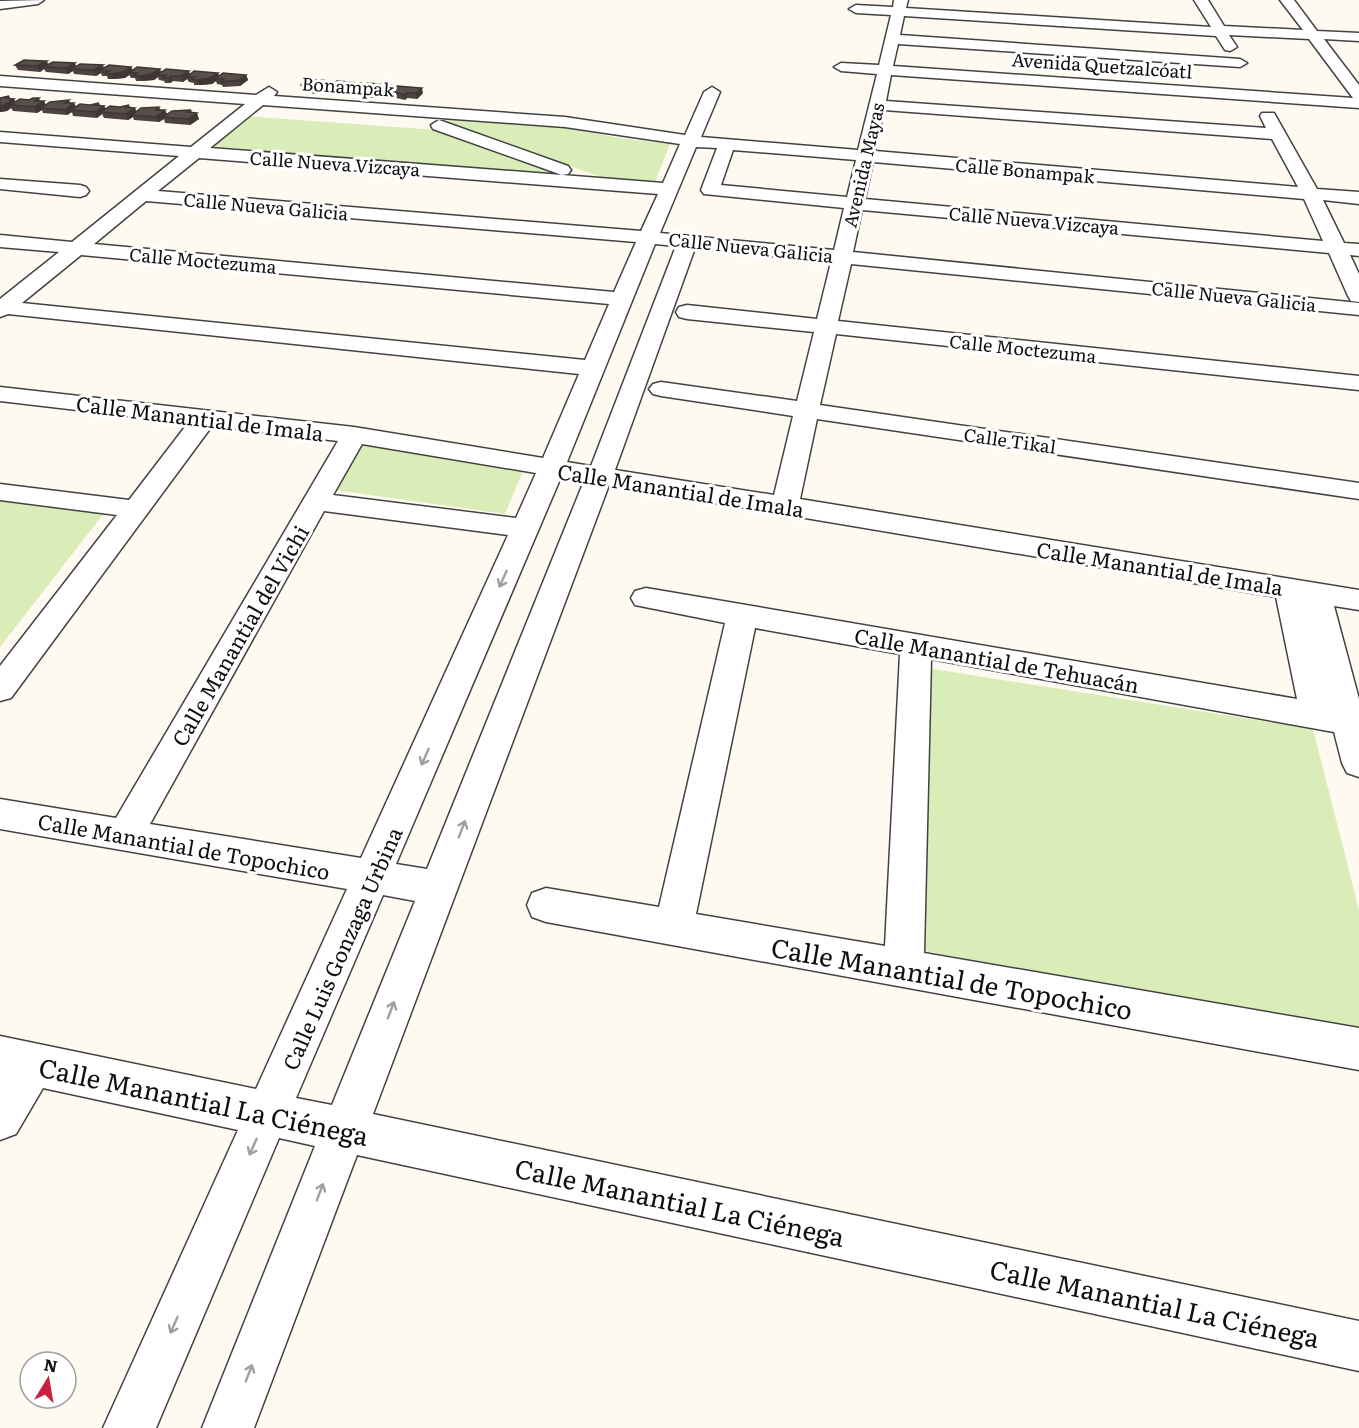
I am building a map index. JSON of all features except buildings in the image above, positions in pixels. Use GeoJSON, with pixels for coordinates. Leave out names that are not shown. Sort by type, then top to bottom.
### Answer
{"type":"FeatureCollection","features":[{"type":"Feature","properties":{"kind":"street"},"geometry":{"type":"LineString","coordinates":[[0,5],[38,0]]}},
{"type":"Feature","properties":{"kind":"street"},"geometry":{"type":"LineString","coordinates":[[1201,0],[1240,63],[1311,194],[1359,296]]}},
{"type":"Feature","properties":{"kind":"street"},"geometry":{"type":"LineString","coordinates":[[1287,0],[1359,95]]}},
{"type":"Feature","properties":{"kind":"street"},"geometry":{"type":"LineString","coordinates":[[856,9],[899,6],[1221,31],[1359,37]]}},
{"type":"Feature","properties":{"kind":"street","name":"Avenida Mayas"},"geometry":{"type":"LineString","coordinates":[[785,506],[899,6]]}},
{"type":"Feature","properties":{"kind":"street"},"geometry":{"type":"LineString","coordinates":[[891,39],[1240,63]]}},
{"type":"Feature","properties":{"kind":"street","name":"Avenida Quetzalcóatl"},"geometry":{"type":"LineString","coordinates":[[841,67],[1359,103]]}},
{"type":"Feature","properties":{"kind":"street","name":"Bonampak"},"geometry":{"type":"LineString","coordinates":[[0,81],[440,125],[594,183]]}},
{"type":"Feature","properties":{"kind":"street"},"geometry":{"type":"LineString","coordinates":[[1,308],[279,83]]}},
{"type":"Feature","properties":{"kind":"street","name":"Bonampak"},"geometry":{"type":"LineString","coordinates":[[0,91],[565,122],[691,141]]}},
{"type":"Feature","properties":{"kind":"street","name":"Calle Luis Gonzaga Urbina"},"geometry":{"type":"LineString","coordinates":[[129,1428],[526,528],[648,237],[712,92]]}},
{"type":"Feature","properties":{"kind":"street"},"geometry":{"type":"LineString","coordinates":[[877,105],[1277,134]]}},
{"type":"Feature","properties":{"kind":"street","name":"Calle Nueva Vizcaya"},"geometry":{"type":"LineString","coordinates":[[0,136],[669,189]]}},
{"type":"Feature","properties":{"kind":"street","name":"Calle Bonampak"},"geometry":{"type":"LineString","coordinates":[[691,141],[1359,198]]}},
{"type":"Feature","properties":{"kind":"street"},"geometry":{"type":"LineString","coordinates":[[34,187],[94,144]]}},
{"type":"Feature","properties":{"kind":"street","name":"Calle Nueva Vizcaya"},"geometry":{"type":"LineString","coordinates":[[727,144],[710,190],[1359,250]]}},
{"type":"Feature","properties":{"kind":"street"},"geometry":{"type":"LineString","coordinates":[[477,223],[510,176]]}},
{"type":"Feature","properties":{"kind":"street"},"geometry":{"type":"LineString","coordinates":[[0,184],[80,191]]}},
{"type":"Feature","properties":{"kind":"street","name":"Calle Nueva Galicia"},"geometry":{"type":"LineString","coordinates":[[141,195],[648,237],[1359,309]]}},
{"type":"Feature","properties":{"kind":"street","name":"Calle Moctezuma"},"geometry":{"type":"LineString","coordinates":[[0,241],[622,299]]}},
{"type":"Feature","properties":{"kind":"street"},"geometry":{"type":"LineString","coordinates":[[228,1428],[600,475],[688,241]]}},
{"type":"Feature","properties":{"kind":"street"},"geometry":{"type":"LineString","coordinates":[[1,308],[593,368]]}},
{"type":"Feature","properties":{"kind":"street","name":"Calle Moctezuma"},"geometry":{"type":"LineString","coordinates":[[687,312],[1359,383]]}},
{"type":"Feature","properties":{"kind":"street","name":"Calle Tikal"},"geometry":{"type":"LineString","coordinates":[[661,389],[1359,491]]}},
{"type":"Feature","properties":{"kind":"street","name":"Calle Manantial de Imala"},"geometry":{"type":"LineString","coordinates":[[0,394],[354,435],[1359,600]]}},
{"type":"Feature","properties":{"kind":"street"},"geometry":{"type":"LineString","coordinates":[[0,688],[205,418]]}},
{"type":"Feature","properties":{"kind":"street","name":"Calle Manantial del Vichi"},"geometry":{"type":"LineString","coordinates":[[125,835],[354,435]]}},
{"type":"Feature","properties":{"kind":"street"},"geometry":{"type":"LineString","coordinates":[[0,492],[135,509]]}},
{"type":"Feature","properties":{"kind":"street"},"geometry":{"type":"LineString","coordinates":[[316,501],[526,528]]}},
{"type":"Feature","properties":{"kind":"street"},"geometry":{"type":"LineString","coordinates":[[1303,591],[1332,718],[1359,763]]}},
{"type":"Feature","properties":{"kind":"street","name":"Calle Manantial de Tehuacán"},"geometry":{"type":"LineString","coordinates":[[646,598],[1332,718]]}},
{"type":"Feature","properties":{"kind":"street"},"geometry":{"type":"LineString","coordinates":[[674,928],[742,615]]}},
{"type":"Feature","properties":{"kind":"street"},"geometry":{"type":"LineString","coordinates":[[904,968],[916,645]]}},
{"type":"Feature","properties":{"kind":"street","name":"Calle Manantial de Topochico"},"geometry":{"type":"LineString","coordinates":[[0,814],[439,888]]}},
{"type":"Feature","properties":{"kind":"street","name":"Calle Manantial de Topochico"},"geometry":{"type":"LineString","coordinates":[[546,905],[1359,1049]]}},
{"type":"Feature","properties":{"kind":"street"},"geometry":{"type":"LineString","coordinates":[[0,1118],[16,1061]]}},
{"type":"Feature","properties":{"kind":"street","name":"Calle Manantial La Ciénega"},"geometry":{"type":"LineString","coordinates":[[16,1061],[1359,1346]]}},
{"type":"Feature","properties":{"kind":"green space"},"geometry":{"type":"Polygon","coordinates":[[[245,116],[437,130],[556,174],[208,146],[245,116]]]}},
{"type":"Feature","properties":{"kind":"green space"},"geometry":{"type":"Polygon","coordinates":[[[443,118],[565,127],[619,138],[670,144],[655,182],[601,177],[453,125],[443,118]]]}},
{"type":"Feature","properties":{"kind":"green space"},"geometry":{"type":"Polygon","coordinates":[[[352,442],[524,468],[505,514],[327,489],[352,442]]]}},
{"type":"Feature","properties":{"kind":"green space"},"geometry":{"type":"Polygon","coordinates":[[[0,501],[104,513],[0,647],[0,501]]]}},
{"type":"Feature","properties":{"kind":"green space"},"geometry":{"type":"Polygon","coordinates":[[[927,668],[1313,729],[1359,910],[1359,1037],[906,947],[927,668]]]}}]}
